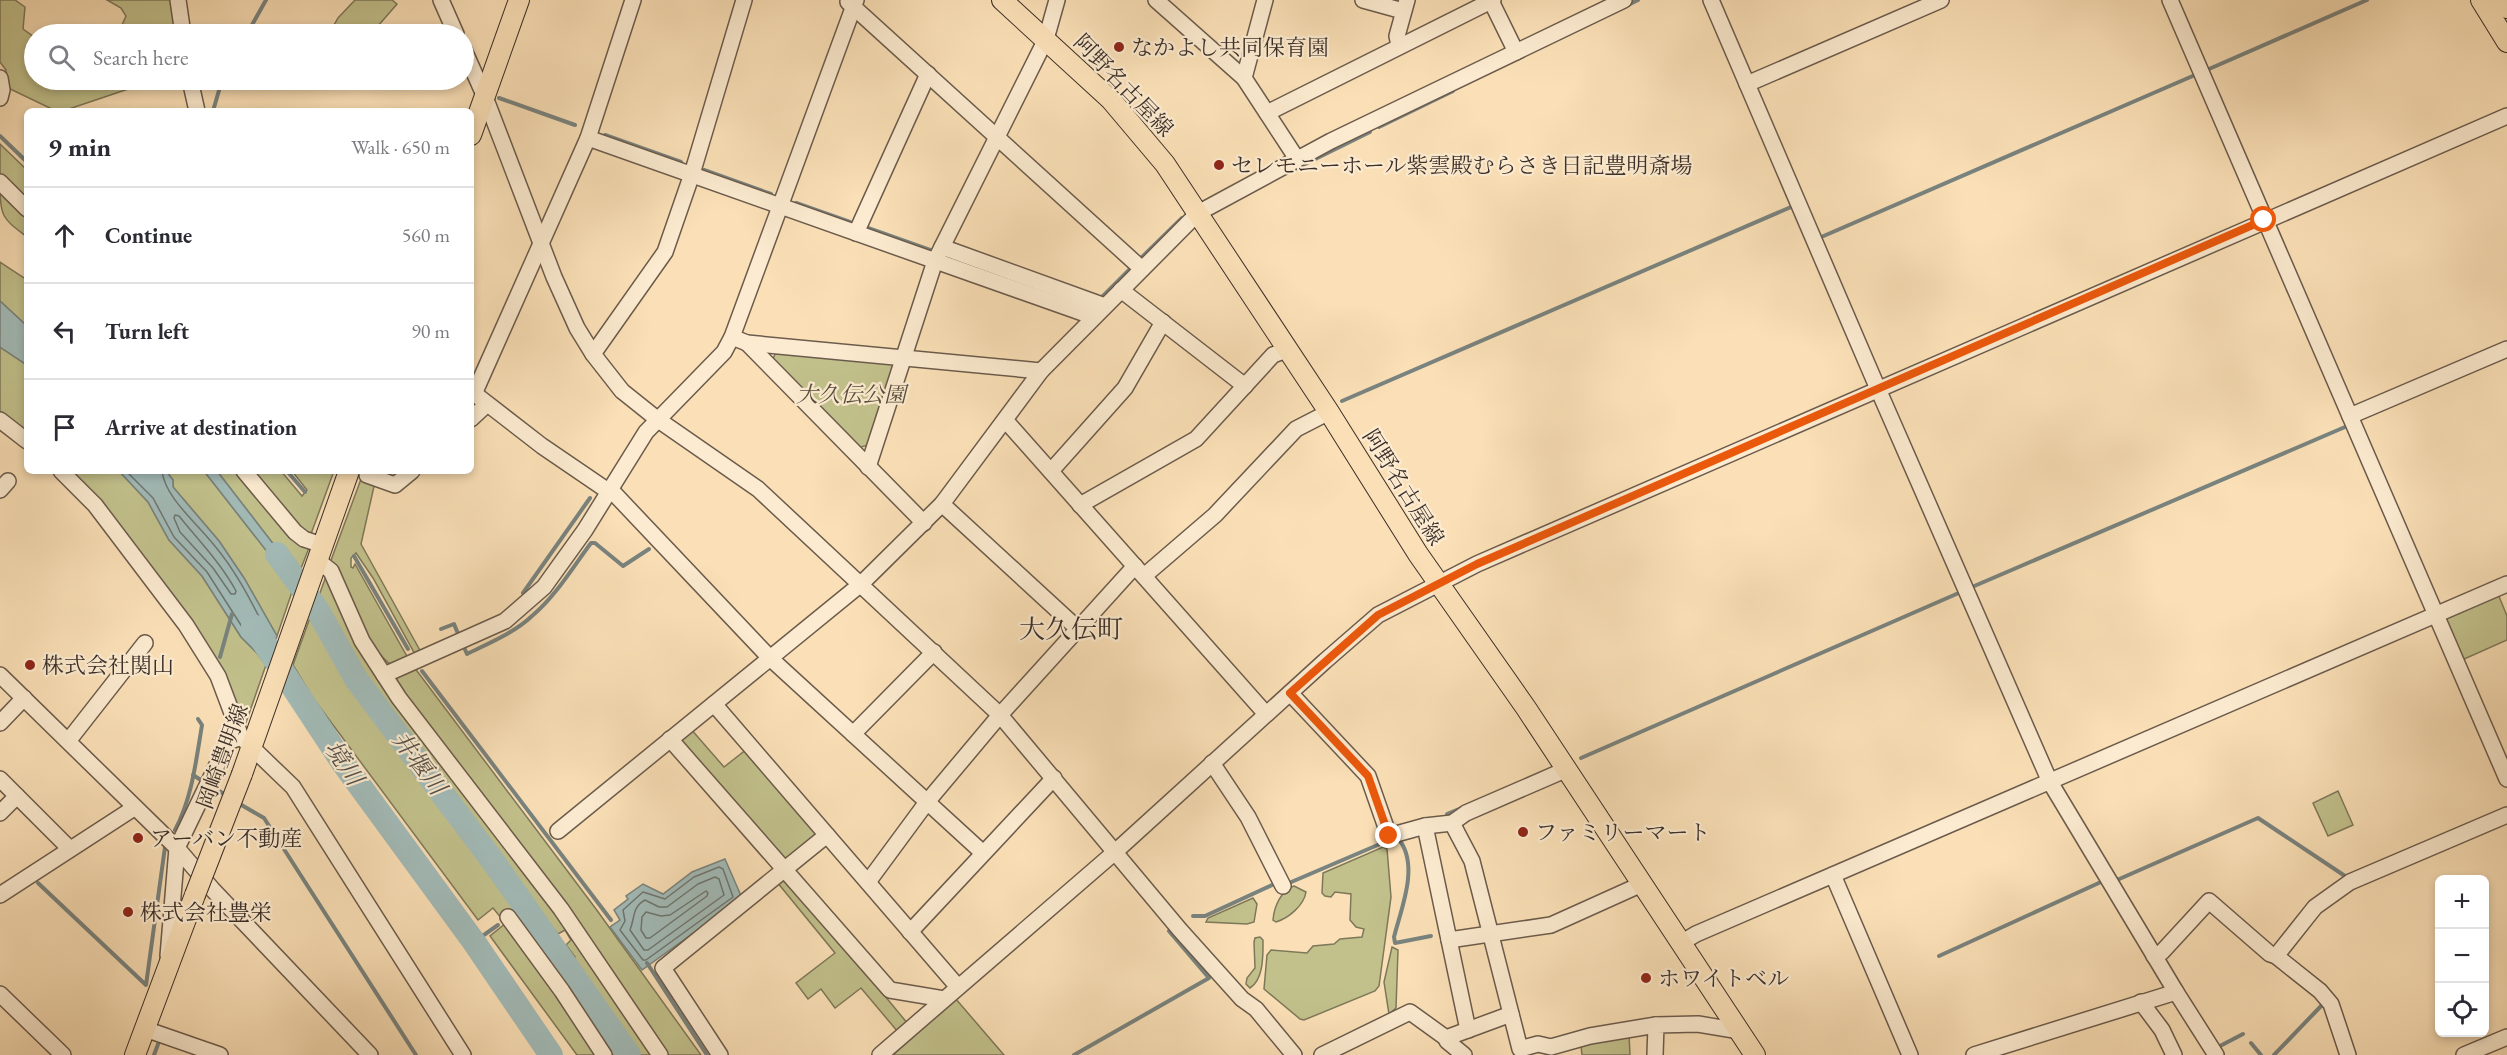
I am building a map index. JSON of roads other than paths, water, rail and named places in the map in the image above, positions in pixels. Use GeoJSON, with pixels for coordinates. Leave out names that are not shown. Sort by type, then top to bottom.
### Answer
{"type":"FeatureCollection","features":[{"type":"Feature","properties":{"kind":"main road"},"geometry":{"type":"LineString","coordinates":[[474,127],[519,0]]}},
{"type":"Feature","properties":{"kind":"main road","name":"阿野名古屋線"},"geometry":{"type":"LineString","coordinates":[[1002,0],[1111,100],[1153,148],[1329,412],[1438,583],[1458,609],[1755,1055]]}},
{"type":"Feature","properties":{"kind":"main road"},"geometry":{"type":"LineString","coordinates":[[2481,0],[2507,42]]}},
{"type":"Feature","properties":{"kind":"main road"},"geometry":{"type":"LineString","coordinates":[[2502,0],[2507,8]]}},
{"type":"Feature","properties":{"kind":"main road","name":"岡崎豊明線"},"geometry":{"type":"LineString","coordinates":[[135,1055],[242,774],[248,741],[319,556],[358,474]]}},
{"type":"Feature","properties":{"kind":"street"},"geometry":{"type":"LineString","coordinates":[[178,0],[182,24]]}},
{"type":"Feature","properties":{"kind":"street"},"geometry":{"type":"LineString","coordinates":[[441,0],[452,24]]}},
{"type":"Feature","properties":{"kind":"street"},"geometry":{"type":"LineString","coordinates":[[474,389],[588,138],[633,0]]}},
{"type":"Feature","properties":{"kind":"street"},"geometry":{"type":"LineString","coordinates":[[592,354],[665,252],[692,174],[744,0]]}},
{"type":"Feature","properties":{"kind":"street"},"geometry":{"type":"LineString","coordinates":[[868,467],[938,254],[1046,39],[1057,0]]}},
{"type":"Feature","properties":{"kind":"street"},"geometry":{"type":"LineString","coordinates":[[1244,78],[1265,0]]}},
{"type":"Feature","properties":{"kind":"street"},"geometry":{"type":"LineString","coordinates":[[1363,0],[1405,6],[1397,36],[1399,45]]}},
{"type":"Feature","properties":{"kind":"street"},"geometry":{"type":"LineString","coordinates":[[1267,113],[1492,0],[1516,52]]}},
{"type":"Feature","properties":{"kind":"street"},"geometry":{"type":"LineString","coordinates":[[558,831],[861,584],[942,504],[1041,371],[1198,213],[1297,159],[1624,0]]}},
{"type":"Feature","properties":{"kind":"street"},"geometry":{"type":"LineString","coordinates":[[1711,0],[2050,782],[2216,1055]]}},
{"type":"Feature","properties":{"kind":"street"},"geometry":{"type":"LineString","coordinates":[[1747,84],[1941,0]]}},
{"type":"Feature","properties":{"kind":"street"},"geometry":{"type":"LineString","coordinates":[[2170,0],[2507,779]]}},
{"type":"Feature","properties":{"kind":"street"},"geometry":{"type":"LineString","coordinates":[[384,675],[477,635],[513,615],[544,587],[646,432],[724,352],[732,337],[782,207],[852,2],[1142,268]]}},
{"type":"Feature","properties":{"kind":"street"},"geometry":{"type":"LineString","coordinates":[[1160,2],[1244,78],[1297,159]]}},
{"type":"Feature","properties":{"kind":"street"},"geometry":{"type":"LineString","coordinates":[[474,72],[563,298],[592,354],[622,391],[657,419],[758,489],[1000,715],[1180,930],[1242,999],[1256,1009],[1294,1055]]}},
{"type":"Feature","properties":{"kind":"street"},"geometry":{"type":"LineString","coordinates":[[856,233],[928,74]]}},
{"type":"Feature","properties":{"kind":"street"},"geometry":{"type":"LineString","coordinates":[[0,78],[2,90],[0,98]]}},
{"type":"Feature","properties":{"kind":"street"},"geometry":{"type":"LineString","coordinates":[[192,90],[196,108]]}},
{"type":"Feature","properties":{"kind":"street"},"geometry":{"type":"LineString","coordinates":[[880,1055],[1116,852],[1378,615],[1477,564],[2507,116]]}},
{"type":"Feature","properties":{"kind":"street"},"geometry":{"type":"LineString","coordinates":[[588,138],[856,233],[938,254],[1099,312]]}},
{"type":"Feature","properties":{"kind":"street"},"geometry":{"type":"LineString","coordinates":[[0,182],[24,206]]}},
{"type":"Feature","properties":{"kind":"street"},"geometry":{"type":"LineString","coordinates":[[1121,290],[1245,386]]}},
{"type":"Feature","properties":{"kind":"street"},"geometry":{"type":"LineString","coordinates":[[1051,471],[1125,388],[1163,322]]}},
{"type":"Feature","properties":{"kind":"street"},"geometry":{"type":"LineString","coordinates":[[732,337],[747,344],[1041,371]]}},
{"type":"Feature","properties":{"kind":"street"},"geometry":{"type":"LineString","coordinates":[[747,344],[924,523]]}},
{"type":"Feature","properties":{"kind":"street"},"geometry":{"type":"LineString","coordinates":[[2350,416],[2507,349]]}},
{"type":"Feature","properties":{"kind":"street"},"geometry":{"type":"LineString","coordinates":[[1080,505],[1196,439],[1273,355],[1286,350]]}},
{"type":"Feature","properties":{"kind":"street"},"geometry":{"type":"LineString","coordinates":[[474,395],[609,490],[770,658],[983,853]]}},
{"type":"Feature","properties":{"kind":"street"},"geometry":{"type":"LineString","coordinates":[[474,415],[486,405]]}},
{"type":"Feature","properties":{"kind":"street"},"geometry":{"type":"LineString","coordinates":[[868,882],[927,802],[1000,715],[1078,629],[1140,571],[1215,515],[1296,429],[1329,412]]}},
{"type":"Feature","properties":{"kind":"street"},"geometry":{"type":"LineString","coordinates":[[0,420],[24,439]]}},
{"type":"Feature","properties":{"kind":"street"},"geometry":{"type":"LineString","coordinates":[[1006,421],[1266,714]]}},
{"type":"Feature","properties":{"kind":"street"},"geometry":{"type":"LineString","coordinates":[[64,474],[95,505],[186,625],[218,676],[248,741],[293,787],[463,1055]]}},
{"type":"Feature","properties":{"kind":"street"},"geometry":{"type":"LineString","coordinates":[[247,474],[295,532],[331,570],[363,641],[384,675],[425,733],[561,909],[660,1055]]}},
{"type":"Feature","properties":{"kind":"street"},"geometry":{"type":"LineString","coordinates":[[361,474],[396,485],[409,474]]}},
{"type":"Feature","properties":{"kind":"street"},"geometry":{"type":"LineString","coordinates":[[942,504],[1078,629]]}},
{"type":"Feature","properties":{"kind":"street"},"geometry":{"type":"LineString","coordinates":[[1681,943],[1696,934],[2507,584]]}},
{"type":"Feature","properties":{"kind":"street"},"geometry":{"type":"LineString","coordinates":[[69,740],[145,643]]}},
{"type":"Feature","properties":{"kind":"street"},"geometry":{"type":"LineString","coordinates":[[853,734],[934,652]]}},
{"type":"Feature","properties":{"kind":"street"},"geometry":{"type":"LineString","coordinates":[[0,675],[177,848],[213,890],[369,1055]]}},
{"type":"Feature","properties":{"kind":"street"},"geometry":{"type":"LineString","coordinates":[[1290,693],[1368,776],[1389,836],[1425,826],[1452,823],[1466,813],[1565,770]]}},
{"type":"Feature","properties":{"kind":"street"},"geometry":{"type":"LineString","coordinates":[[0,723],[24,698]]}},
{"type":"Feature","properties":{"kind":"street"},"geometry":{"type":"LineString","coordinates":[[714,704],[958,987]]}},
{"type":"Feature","properties":{"kind":"street"},"geometry":{"type":"LineString","coordinates":[[670,739],[890,990],[944,999]]}},
{"type":"Feature","properties":{"kind":"street"},"geometry":{"type":"LineString","coordinates":[[167,970],[177,848],[228,742],[248,741]]}},
{"type":"Feature","properties":{"kind":"street"},"geometry":{"type":"LineString","coordinates":[[1212,763],[1248,817],[1283,886]]}},
{"type":"Feature","properties":{"kind":"street"},"geometry":{"type":"LineString","coordinates":[[910,932],[1054,778]]}},
{"type":"Feature","properties":{"kind":"street"},"geometry":{"type":"LineString","coordinates":[[0,780],[70,849]]}},
{"type":"Feature","properties":{"kind":"street"},"geometry":{"type":"LineString","coordinates":[[0,813],[16,796]]}},
{"type":"Feature","properties":{"kind":"street"},"geometry":{"type":"LineString","coordinates":[[2,891],[134,808]]}},
{"type":"Feature","properties":{"kind":"street"},"geometry":{"type":"LineString","coordinates":[[2276,956],[2315,907],[2350,882],[2507,815]]}},
{"type":"Feature","properties":{"kind":"street"},"geometry":{"type":"LineString","coordinates":[[1452,823],[1472,861],[1520,1049],[1538,1044],[1551,1047],[1590,1036],[1656,1025],[1698,1024],[1740,1031]]}},
{"type":"Feature","properties":{"kind":"street"},"geometry":{"type":"LineString","coordinates":[[1425,826],[1468,1030]]}},
{"type":"Feature","properties":{"kind":"street"},"geometry":{"type":"LineString","coordinates":[[720,1055],[663,968],[786,871],[827,835]]}},
{"type":"Feature","properties":{"kind":"street"},"geometry":{"type":"LineString","coordinates":[[1833,875],[1911,1055]]}},
{"type":"Feature","properties":{"kind":"street"},"geometry":{"type":"LineString","coordinates":[[1449,940],[1551,924],[1642,884]]}},
{"type":"Feature","properties":{"kind":"street"},"geometry":{"type":"LineString","coordinates":[[2154,956],[2162,952],[2209,902],[2270,954],[2276,956],[2320,991],[2331,1004],[2348,1055]]}},
{"type":"Feature","properties":{"kind":"street"},"geometry":{"type":"LineString","coordinates":[[508,917],[562,991],[604,1055]]}},
{"type":"Feature","properties":{"kind":"street"},"geometry":{"type":"LineString","coordinates":[[1974,1055],[2176,992]]}},
{"type":"Feature","properties":{"kind":"street"},"geometry":{"type":"LineString","coordinates":[[0,994],[63,1055]]}},
{"type":"Feature","properties":{"kind":"street"},"geometry":{"type":"LineString","coordinates":[[2141,1002],[2162,1030],[2174,1055]]}},
{"type":"Feature","properties":{"kind":"street"},"geometry":{"type":"LineString","coordinates":[[1322,1055],[1410,1012],[1446,1038],[1446,1041],[1464,1055]]}},
{"type":"Feature","properties":{"kind":"street"},"geometry":{"type":"LineString","coordinates":[[1446,1038],[1511,1014]]}},
{"type":"Feature","properties":{"kind":"street"},"geometry":{"type":"LineString","coordinates":[[1655,1055],[1656,1025]]}},
{"type":"Feature","properties":{"kind":"street"},"geometry":{"type":"LineString","coordinates":[[145,1029],[220,1055]]}},
{"type":"Feature","properties":{"kind":"street"},"geometry":{"type":"LineString","coordinates":[[2464,1055],[2507,1037]]}},
{"type":"Feature","properties":{"kind":"water"},"geometry":{"type":"Polygon","coordinates":[[[0,301],[24,323],[24,363],[0,347],[0,301]]]}},
{"type":"Feature","properties":{"kind":"water"},"geometry":{"type":"Polygon","coordinates":[[[122,474],[168,474],[173,480],[173,487],[219,541],[244,578],[277,636],[266,665],[241,637],[202,576],[169,540],[148,502],[122,474]]]}},
{"type":"Feature","properties":{"kind":"water"},"geometry":{"type":"Polygon","coordinates":[[[206,474],[219,474],[298,576],[294,586],[206,474]]]}},
{"type":"Feature","properties":{"kind":"water"},"geometry":{"type":"Polygon","coordinates":[[[725,859],[742,898],[642,970],[610,927],[620,920],[614,910],[628,899],[626,896],[643,884],[663,894],[692,872],[725,859]]]}},
{"type":"Feature","properties":{"kind":"waterway"},"geometry":{"type":"LineString","coordinates":[[253,24],[266,0]]}},
{"type":"Feature","properties":{"kind":"waterway"},"geometry":{"type":"LineString","coordinates":[[1628,5],[1638,0]]}},
{"type":"Feature","properties":{"kind":"waterway"},"geometry":{"type":"LineString","coordinates":[[2209,69],[2367,0]]}},
{"type":"Feature","properties":{"kind":"waterway"},"geometry":{"type":"LineString","coordinates":[[1819,238],[2195,75]]}},
{"type":"Feature","properties":{"kind":"waterway"},"geometry":{"type":"LineString","coordinates":[[214,108],[219,90]]}},
{"type":"Feature","properties":{"kind":"waterway"},"geometry":{"type":"LineString","coordinates":[[1379,127],[1453,91]]}},
{"type":"Feature","properties":{"kind":"waterway"},"geometry":{"type":"LineString","coordinates":[[499,98],[575,125]]}},
{"type":"Feature","properties":{"kind":"waterway"},"geometry":{"type":"LineString","coordinates":[[1293,170],[1370,132]]}},
{"type":"Feature","properties":{"kind":"waterway"},"geometry":{"type":"LineString","coordinates":[[605,135],[681,162]]}},
{"type":"Feature","properties":{"kind":"waterway"},"geometry":{"type":"LineString","coordinates":[[0,136],[24,159]]}},
{"type":"Feature","properties":{"kind":"waterway"},"geometry":{"type":"LineString","coordinates":[[704,170],[771,194]]}},
{"type":"Feature","properties":{"kind":"waterway"},"geometry":{"type":"LineString","coordinates":[[796,203],[850,222]]}},
{"type":"Feature","properties":{"kind":"waterway"},"geometry":{"type":"LineString","coordinates":[[1342,401],[1791,207]]}},
{"type":"Feature","properties":{"kind":"waterway"},"geometry":{"type":"LineString","coordinates":[[1141,258],[1182,218]]}},
{"type":"Feature","properties":{"kind":"waterway"},"geometry":{"type":"LineString","coordinates":[[868,228],[930,250]]}},
{"type":"Feature","properties":{"kind":"waterway"},"geometry":{"type":"LineString","coordinates":[[1102,297],[1130,269]]}},
{"type":"Feature","properties":{"kind":"waterway"},"geometry":{"type":"LineString","coordinates":[[1972,587],[2345,427]]}},
{"type":"Feature","properties":{"kind":"waterway"},"geometry":{"type":"LineString","coordinates":[[290,474],[305,492]]}},
{"type":"Feature","properties":{"kind":"waterway"},"geometry":{"type":"LineString","coordinates":[[528,598],[523,593],[590,498]]}},
{"type":"Feature","properties":{"kind":"waterway"},"geometry":{"type":"LineString","coordinates":[[463,645],[467,654],[525,622],[556,591],[591,543],[595,543],[623,566],[649,549]]}},
{"type":"Feature","properties":{"kind":"waterway","name":"井堰川"},"geometry":{"type":"LineString","coordinates":[[277,554],[317,609],[356,679],[495,864],[629,1055]]}},
{"type":"Feature","properties":{"kind":"waterway"},"geometry":{"type":"LineString","coordinates":[[354,556],[408,649]]}},
{"type":"Feature","properties":{"kind":"waterway"},"geometry":{"type":"LineString","coordinates":[[1581,758],[1961,592]]}},
{"type":"Feature","properties":{"kind":"waterway"},"geometry":{"type":"LineString","coordinates":[[220,657],[232,614]]}},
{"type":"Feature","properties":{"kind":"waterway"},"geometry":{"type":"LineString","coordinates":[[441,629],[454,624],[459,636]]}},
{"type":"Feature","properties":{"kind":"waterway","name":"境川"},"geometry":{"type":"LineString","coordinates":[[253,626],[343,763],[474,942],[551,1055]]}},
{"type":"Feature","properties":{"kind":"waterway"},"geometry":{"type":"LineString","coordinates":[[422,671],[611,920]]}},
{"type":"Feature","properties":{"kind":"waterway"},"geometry":{"type":"LineString","coordinates":[[175,830],[186,805],[193,779],[202,725],[198,719]]}},
{"type":"Feature","properties":{"kind":"waterway"},"geometry":{"type":"LineString","coordinates":[[193,775],[204,782]]}},
{"type":"Feature","properties":{"kind":"waterway"},"geometry":{"type":"LineString","coordinates":[[210,785],[227,796]]}},
{"type":"Feature","properties":{"kind":"waterway"},"geometry":{"type":"LineString","coordinates":[[238,803],[264,818],[416,1055]]}},
{"type":"Feature","properties":{"kind":"waterway"},"geometry":{"type":"LineString","coordinates":[[1447,814],[1464,807]]}},
{"type":"Feature","properties":{"kind":"waterway"},"geometry":{"type":"LineString","coordinates":[[2117,880],[2258,818],[2348,878]]}},
{"type":"Feature","properties":{"kind":"waterway"},"geometry":{"type":"LineString","coordinates":[[1400,841],[1408,863],[1408,875],[1407,888],[1394,937],[1395,943],[1431,936]]}},
{"type":"Feature","properties":{"kind":"waterway"},"geometry":{"type":"LineString","coordinates":[[1289,883],[1380,844]]}},
{"type":"Feature","properties":{"kind":"waterway"},"geometry":{"type":"LineString","coordinates":[[38,883],[146,985],[165,847]]}},
{"type":"Feature","properties":{"kind":"waterway"},"geometry":{"type":"LineString","coordinates":[[1939,956],[2101,882]]}},
{"type":"Feature","properties":{"kind":"waterway"},"geometry":{"type":"LineString","coordinates":[[1193,916],[1205,916],[1272,885]]}},
{"type":"Feature","properties":{"kind":"waterway"},"geometry":{"type":"LineString","coordinates":[[474,942],[498,925]]}},
{"type":"Feature","properties":{"kind":"waterway"},"geometry":{"type":"LineString","coordinates":[[1074,1055],[1209,978],[1169,931]]}},
{"type":"Feature","properties":{"kind":"waterway"},"geometry":{"type":"LineString","coordinates":[[647,963],[707,1055]]}},
{"type":"Feature","properties":{"kind":"waterway"},"geometry":{"type":"LineString","coordinates":[[2274,1055],[2322,1005]]}},
{"type":"Feature","properties":{"kind":"waterway"},"geometry":{"type":"LineString","coordinates":[[2220,1046],[2243,1034]]}},
{"type":"Feature","properties":{"kind":"waterway"},"geometry":{"type":"LineString","coordinates":[[154,1055],[160,1039]]}},
{"type":"Feature","properties":{"kind":"waterway"},"geometry":{"type":"LineString","coordinates":[[2251,1043],[2261,1055]]}},
{"type":"Feature","properties":{"kind":"place","name":"なかよし共同保育園"},"geometry":{"type":"Point","coordinates":[1119,47]}},
{"type":"Feature","properties":{"kind":"place","name":"セレモニーホール紫雲殿むらさき日記豊明斎場"},"geometry":{"type":"Point","coordinates":[1219,165]}},
{"type":"Feature","properties":{"kind":"place","name":"株式会社関山"},"geometry":{"type":"Point","coordinates":[30,665]}},
{"type":"Feature","properties":{"kind":"place","name":"ファミリーマート"},"geometry":{"type":"Point","coordinates":[1523,832]}},
{"type":"Feature","properties":{"kind":"place","name":"アーバン不動産"},"geometry":{"type":"Point","coordinates":[138,838]}},
{"type":"Feature","properties":{"kind":"place","name":"株式会社豊栄"},"geometry":{"type":"Point","coordinates":[128,912]}},
{"type":"Feature","properties":{"kind":"place","name":"ホワイトベル"},"geometry":{"type":"Point","coordinates":[1646,978]}},
{"type":"Feature","properties":{"kind":"district","name":"大久伝町"},"geometry":{"type":"Point","coordinates":[1071,629]}},
{"type":"Feature","properties":{"kind":"park label","name":"大久伝公園"},"geometry":{"type":"Point","coordinates":[851,394]}}]}
